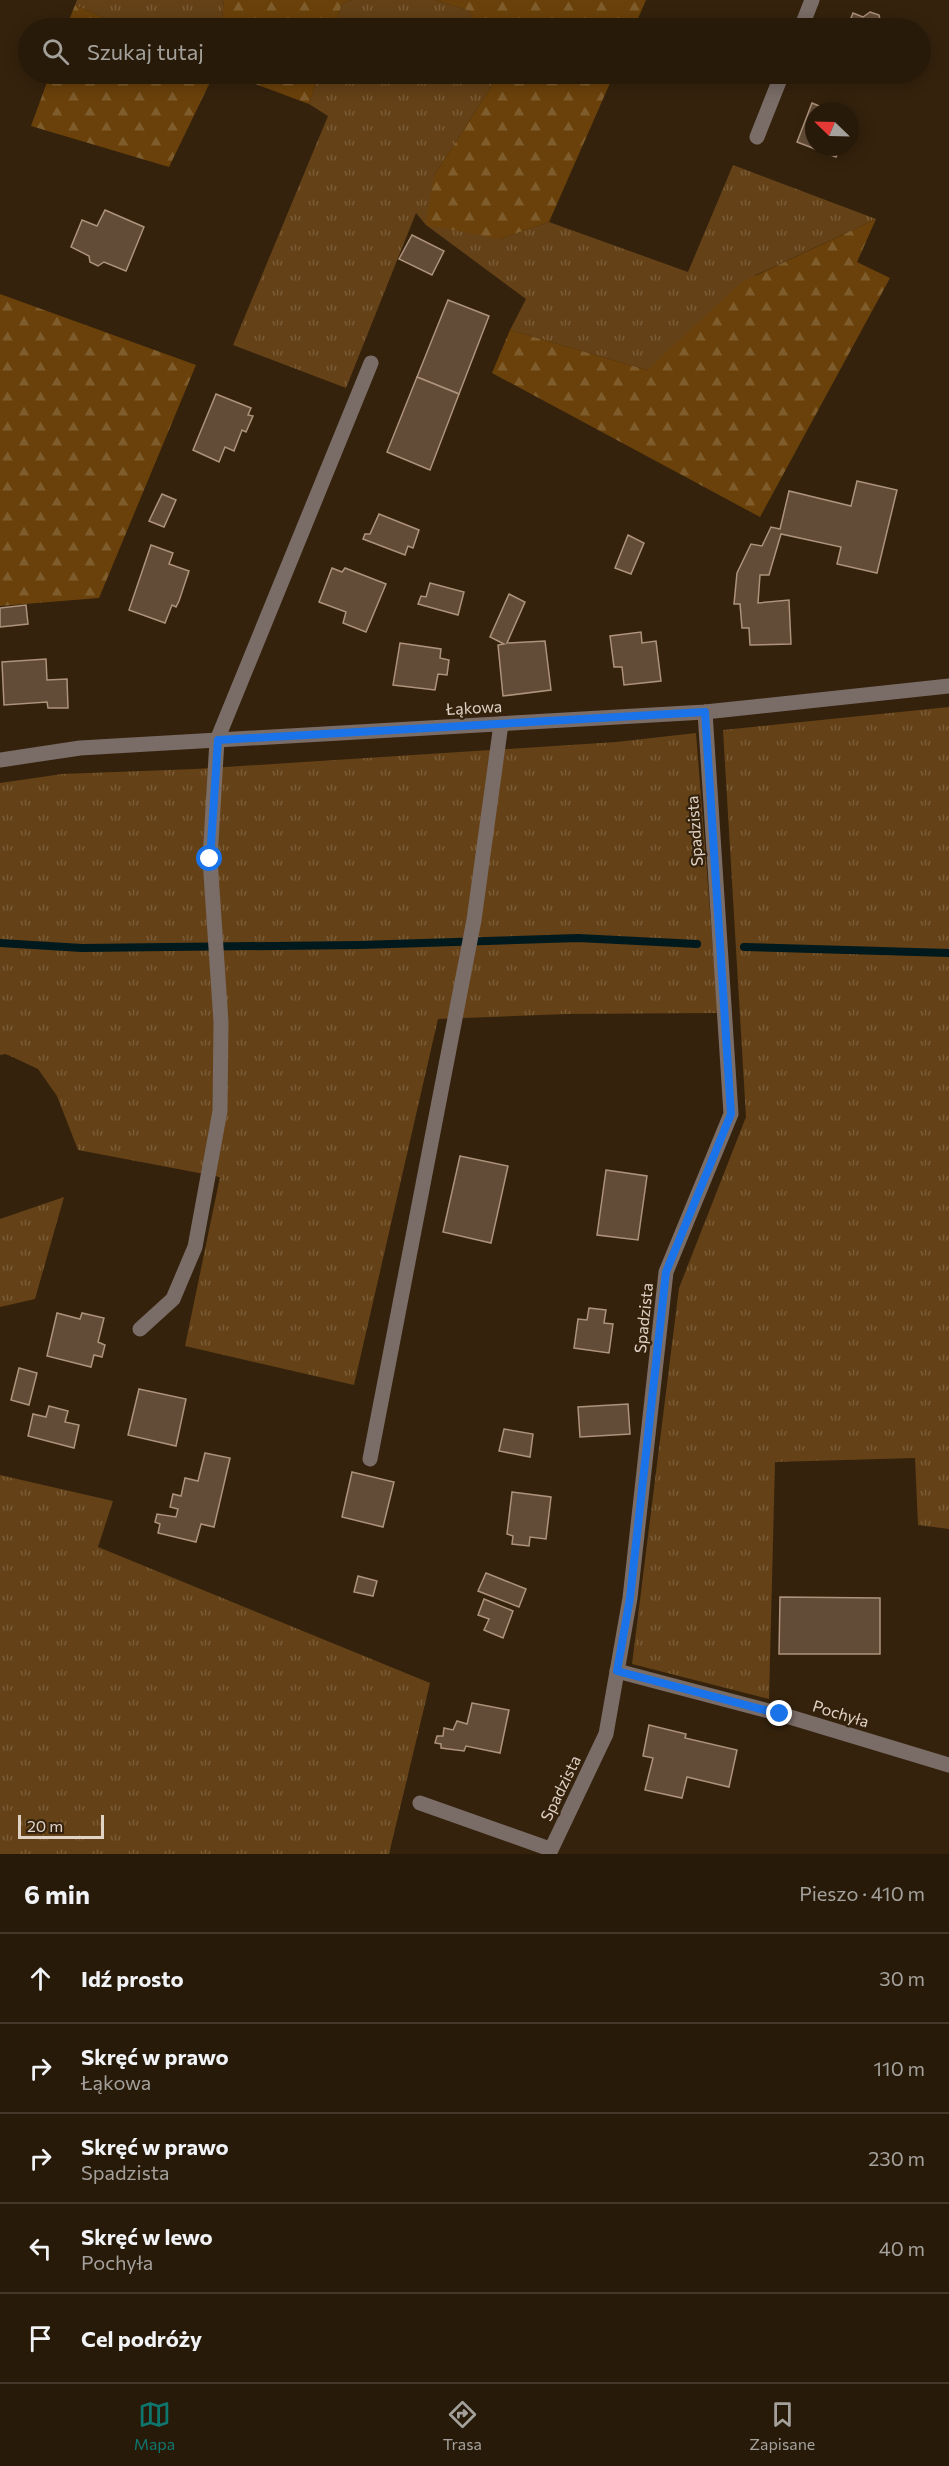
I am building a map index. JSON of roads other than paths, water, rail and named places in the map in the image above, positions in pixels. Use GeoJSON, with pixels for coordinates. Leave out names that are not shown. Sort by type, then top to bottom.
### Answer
{"type":"FeatureCollection","features":[{"type":"Feature","properties":{"kind":"street"},"geometry":{"type":"LineString","coordinates":[[805,18],[812,0]]}},
{"type":"Feature","properties":{"kind":"street"},"geometry":{"type":"LineString","coordinates":[[757,137],[778,84]]}},
{"type":"Feature","properties":{"kind":"street"},"geometry":{"type":"LineString","coordinates":[[140,1329],[173,1299],[195,1247],[220,1111],[222,1022],[210,859],[218,740],[371,363]]}},
{"type":"Feature","properties":{"kind":"street","name":"Łąkowa"},"geometry":{"type":"LineString","coordinates":[[0,760],[80,748],[705,712],[949,686]]}},
{"type":"Feature","properties":{"kind":"street","name":"Spadzista"},"geometry":{"type":"LineString","coordinates":[[549,1852],[606,1734],[630,1598],[666,1272],[731,1114],[705,712]]}},
{"type":"Feature","properties":{"kind":"street"},"geometry":{"type":"LineString","coordinates":[[370,1459],[474,920],[501,724]]}},
{"type":"Feature","properties":{"kind":"street","name":"Pochyła"},"geometry":{"type":"LineString","coordinates":[[617,1671],[780,1714],[949,1765]]}},
{"type":"Feature","properties":{"kind":"street"},"geometry":{"type":"LineString","coordinates":[[420,1803],[549,1852]]}},
{"type":"Feature","properties":{"kind":"waterway"},"geometry":{"type":"LineString","coordinates":[[0,943],[82,948],[360,945],[578,938],[697,944]]}},
{"type":"Feature","properties":{"kind":"waterway"},"geometry":{"type":"LineString","coordinates":[[744,947],[949,953]]}}]}
